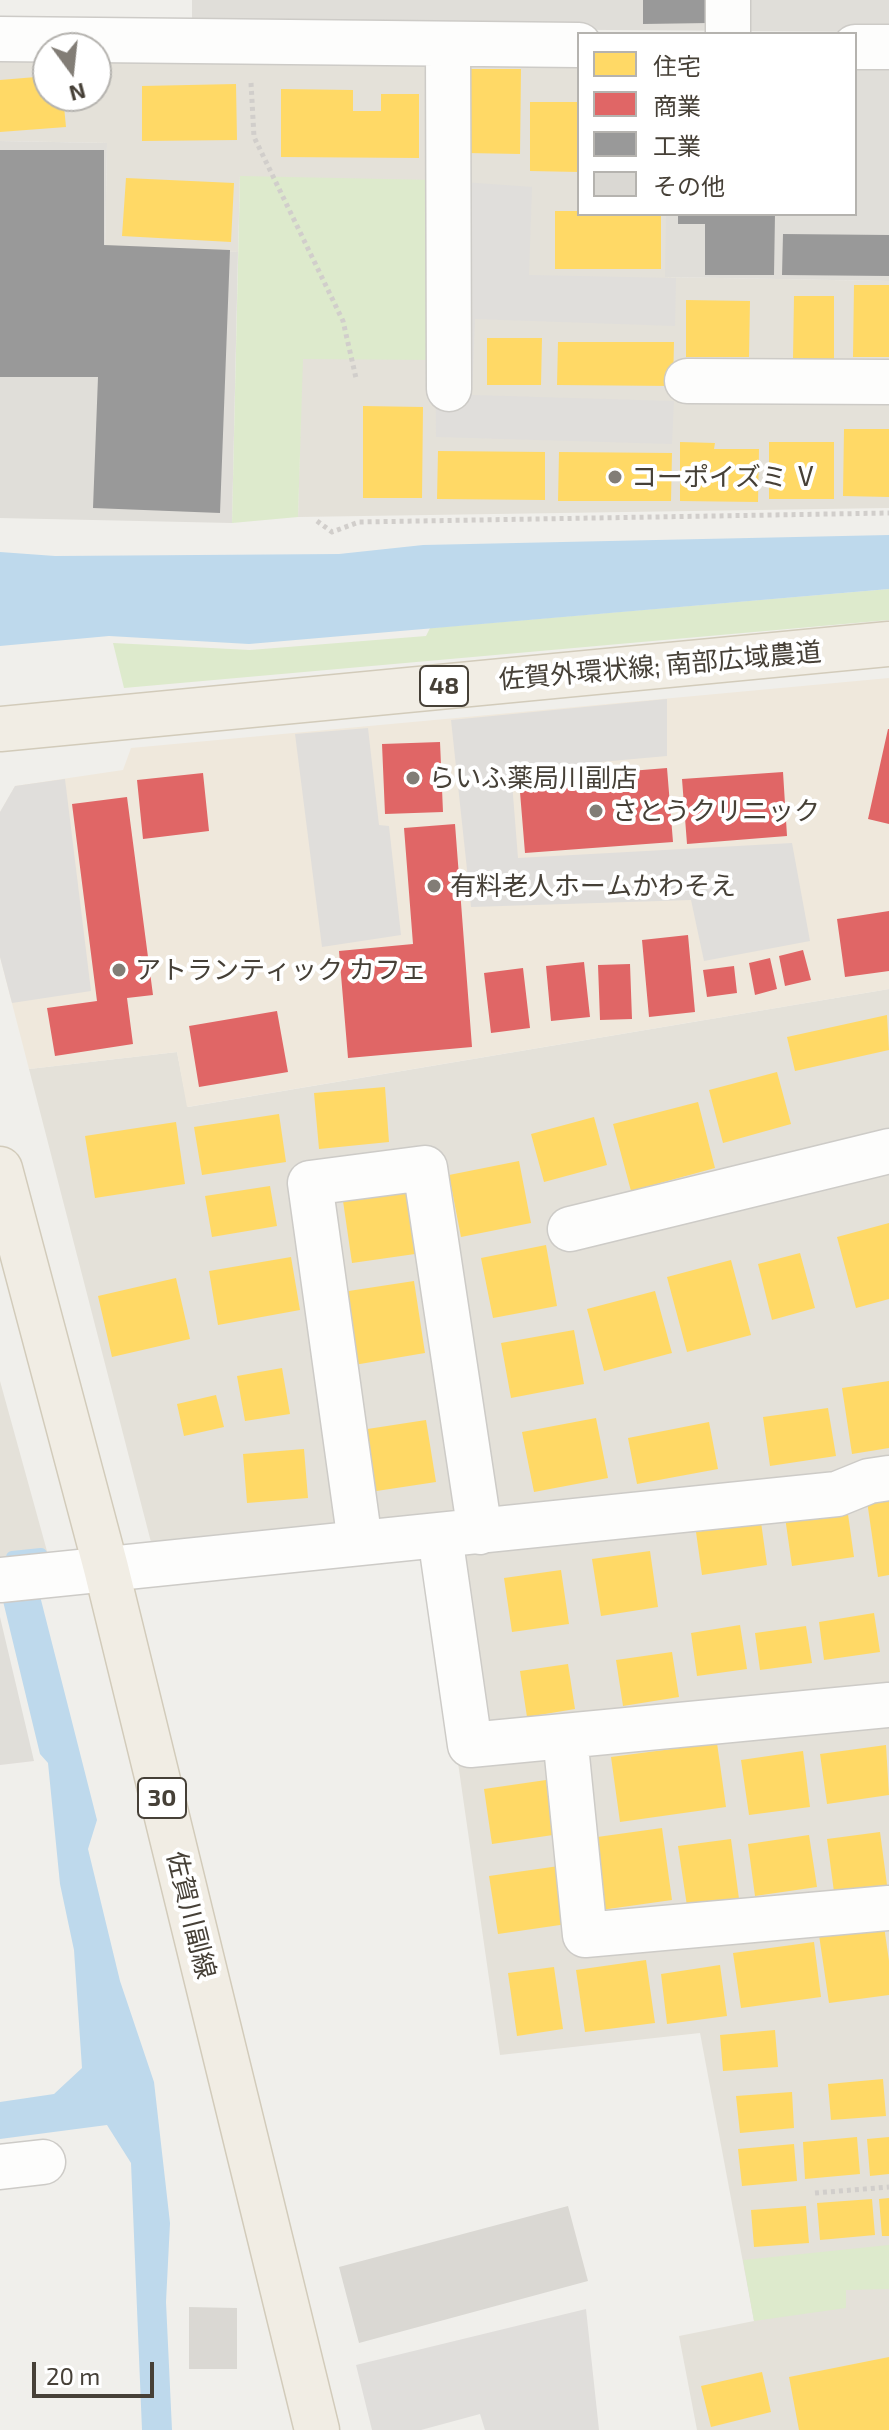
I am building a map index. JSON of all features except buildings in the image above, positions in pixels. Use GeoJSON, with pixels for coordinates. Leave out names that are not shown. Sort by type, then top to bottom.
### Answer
{"type":"FeatureCollection","features":[{"type":"Feature","properties":{"kind":"main road","name":"佐賀外環状線; 南部広域農道"},"geometry":{"type":"LineString","coordinates":[[0,729],[889,644]]}},
{"type":"Feature","properties":{"kind":"main road","name":"佐賀川副線"},"geometry":{"type":"LineString","coordinates":[[0,1169],[106,1568],[317,2430]]}},
{"type":"Feature","properties":{"kind":"street"},"geometry":{"type":"LineString","coordinates":[[728,0],[728,32]]}},
{"type":"Feature","properties":{"kind":"street"},"geometry":{"type":"LineString","coordinates":[[0,39],[577,45]]}},
{"type":"Feature","properties":{"kind":"street"},"geometry":{"type":"LineString","coordinates":[[448,45],[449,389]]}},
{"type":"Feature","properties":{"kind":"street"},"geometry":{"type":"LineString","coordinates":[[857,47],[889,47]]}},
{"type":"Feature","properties":{"kind":"street"},"geometry":{"type":"LineString","coordinates":[[687,381],[889,382]]}},
{"type":"Feature","properties":{"kind":"street"},"geometry":{"type":"LineString","coordinates":[[570,1229],[889,1151]]}},
{"type":"Feature","properties":{"kind":"street"},"geometry":{"type":"LineString","coordinates":[[360,1542],[310,1183],[425,1168],[460,1534],[470,1745],[889,1705]]}},
{"type":"Feature","properties":{"kind":"street"},"geometry":{"type":"LineString","coordinates":[[0,1580],[837,1494],[869,1481],[889,1478]]}},
{"type":"Feature","properties":{"kind":"street"},"geometry":{"type":"LineString","coordinates":[[565,1736],[585,1935],[889,1908]]}},
{"type":"Feature","properties":{"kind":"street"},"geometry":{"type":"LineString","coordinates":[[0,2167],[43,2162]]}},
{"type":"Feature","properties":{"kind":"path"},"geometry":{"type":"LineString","coordinates":[[249,42],[254,137],[343,321],[356,378]]}},
{"type":"Feature","properties":{"kind":"path"},"geometry":{"type":"LineString","coordinates":[[317,521],[332,532],[359,522],[889,513]]}},
{"type":"Feature","properties":{"kind":"path"},"geometry":{"type":"LineString","coordinates":[[815,2193],[889,2187]]}},
{"type":"Feature","properties":{"kind":"shaded area"},"geometry":{"type":"Polygon","coordinates":[[[192,0],[889,0],[889,32],[192,27],[192,0]]]}},
{"type":"Feature","properties":{"kind":"shaded area"},"geometry":{"type":"Polygon","coordinates":[[[0,53],[32,53],[32,112],[112,112],[112,54],[577,57],[577,216],[666,216],[666,277],[889,281],[889,508],[298,517],[302,359],[240,176],[238,252],[105,249],[107,143],[0,141],[0,53]]]}},
{"type":"Feature","properties":{"kind":"shaded area"},"geometry":{"type":"Polygon","coordinates":[[[857,60],[889,60],[889,281],[665,277],[666,216],[857,216],[857,60]]]}},
{"type":"Feature","properties":{"kind":"shaded area"},"geometry":{"type":"Polygon","coordinates":[[[0,141],[107,143],[105,249],[238,252],[232,523],[0,518],[0,141]]]}},
{"type":"Feature","properties":{"kind":"shaded area"},"geometry":{"type":"Polygon","coordinates":[[[434,180],[532,187],[529,275],[676,278],[675,326],[475,319],[472,395],[674,401],[672,444],[436,437],[434,180]]]}},
{"type":"Feature","properties":{"kind":"shaded area"},"geometry":{"type":"Polygon","coordinates":[[[889,678],[889,989],[187,1107],[177,1052],[29,1069],[0,957],[0,812],[15,786],[123,770],[131,748],[889,678]]]}},
{"type":"Feature","properties":{"kind":"shaded area"},"geometry":{"type":"Polygon","coordinates":[[[667,699],[667,756],[511,770],[518,858],[792,843],[810,941],[704,961],[691,900],[471,907],[451,720],[667,699]]]}},
{"type":"Feature","properties":{"kind":"shaded area"},"geometry":{"type":"Polygon","coordinates":[[[368,728],[379,825],[389,826],[401,935],[322,947],[295,734],[368,728]]]}},
{"type":"Feature","properties":{"kind":"shaded area"},"geometry":{"type":"Polygon","coordinates":[[[65,779],[91,991],[12,1003],[0,957],[0,812],[15,786],[65,779]]]}},
{"type":"Feature","properties":{"kind":"shaded area"},"geometry":{"type":"Polygon","coordinates":[[[889,989],[889,2430],[697,2430],[679,2336],[754,2321],[700,2033],[500,2055],[428,1554],[161,1581],[29,1069],[177,1052],[188,1107],[889,989]]]}},
{"type":"Feature","properties":{"kind":"shaded area"},"geometry":{"type":"Polygon","coordinates":[[[0,1381],[50,1562],[0,1568],[0,1381]]]}},
{"type":"Feature","properties":{"kind":"shaded area"},"geometry":{"type":"Polygon","coordinates":[[[0,1617],[34,1761],[0,1765],[0,1617]]]}},
{"type":"Feature","properties":{"kind":"shaded area"},"geometry":{"type":"Polygon","coordinates":[[[586,2309],[599,2430],[485,2430],[480,2414],[421,2430],[372,2430],[356,2365],[586,2309]]]}},
{"type":"Feature","properties":{"kind":"green space"},"geometry":{"type":"Polygon","coordinates":[[[240,176],[434,180],[436,360],[303,359],[298,517],[232,523],[240,176]]]}},
{"type":"Feature","properties":{"kind":"green space"},"geometry":{"type":"Polygon","coordinates":[[[889,589],[889,620],[124,688],[113,643],[250,650],[426,636],[430,628],[889,589]]]}},
{"type":"Feature","properties":{"kind":"green space"},"geometry":{"type":"Polygon","coordinates":[[[889,2245],[889,2289],[846,2290],[846,2308],[754,2321],[743,2260],[889,2245]]]}},
{"type":"Feature","properties":{"kind":"water"},"geometry":{"type":"Polygon","coordinates":[[[889,535],[889,589],[249,644],[109,636],[0,646],[0,552],[55,556],[339,554],[423,545],[889,535]]]}},
{"type":"Feature","properties":{"kind":"water"},"geometry":{"type":"Polygon","coordinates":[[[40,1596],[97,1820],[88,1849],[120,1981],[154,2082],[170,2223],[166,2302],[172,2430],[142,2430],[131,2163],[107,2125],[0,2139],[0,2102],[54,2094],[82,2068],[74,1950],[60,1884],[48,1763],[40,1754],[3,1601],[40,1596]]]}},
{"type":"Feature","properties":{"kind":"waterway"},"geometry":{"type":"LineString","coordinates":[[12,1557],[41,1554]]}},
{"type":"Feature","properties":{"kind":"place","name":"コーポイズミ Ⅴ"},"geometry":{"type":"Point","coordinates":[615,477]}},
{"type":"Feature","properties":{"kind":"place","name":"らいふ薬局川副店"},"geometry":{"type":"Point","coordinates":[413,778]}},
{"type":"Feature","properties":{"kind":"place","name":"さとうクリニック"},"geometry":{"type":"Point","coordinates":[596,811]}},
{"type":"Feature","properties":{"kind":"place","name":"有料老人ホームかわそえ"},"geometry":{"type":"Point","coordinates":[434,886]}},
{"type":"Feature","properties":{"kind":"place","name":"アトランティック カフェ"},"geometry":{"type":"Point","coordinates":[119,970]}}]}
